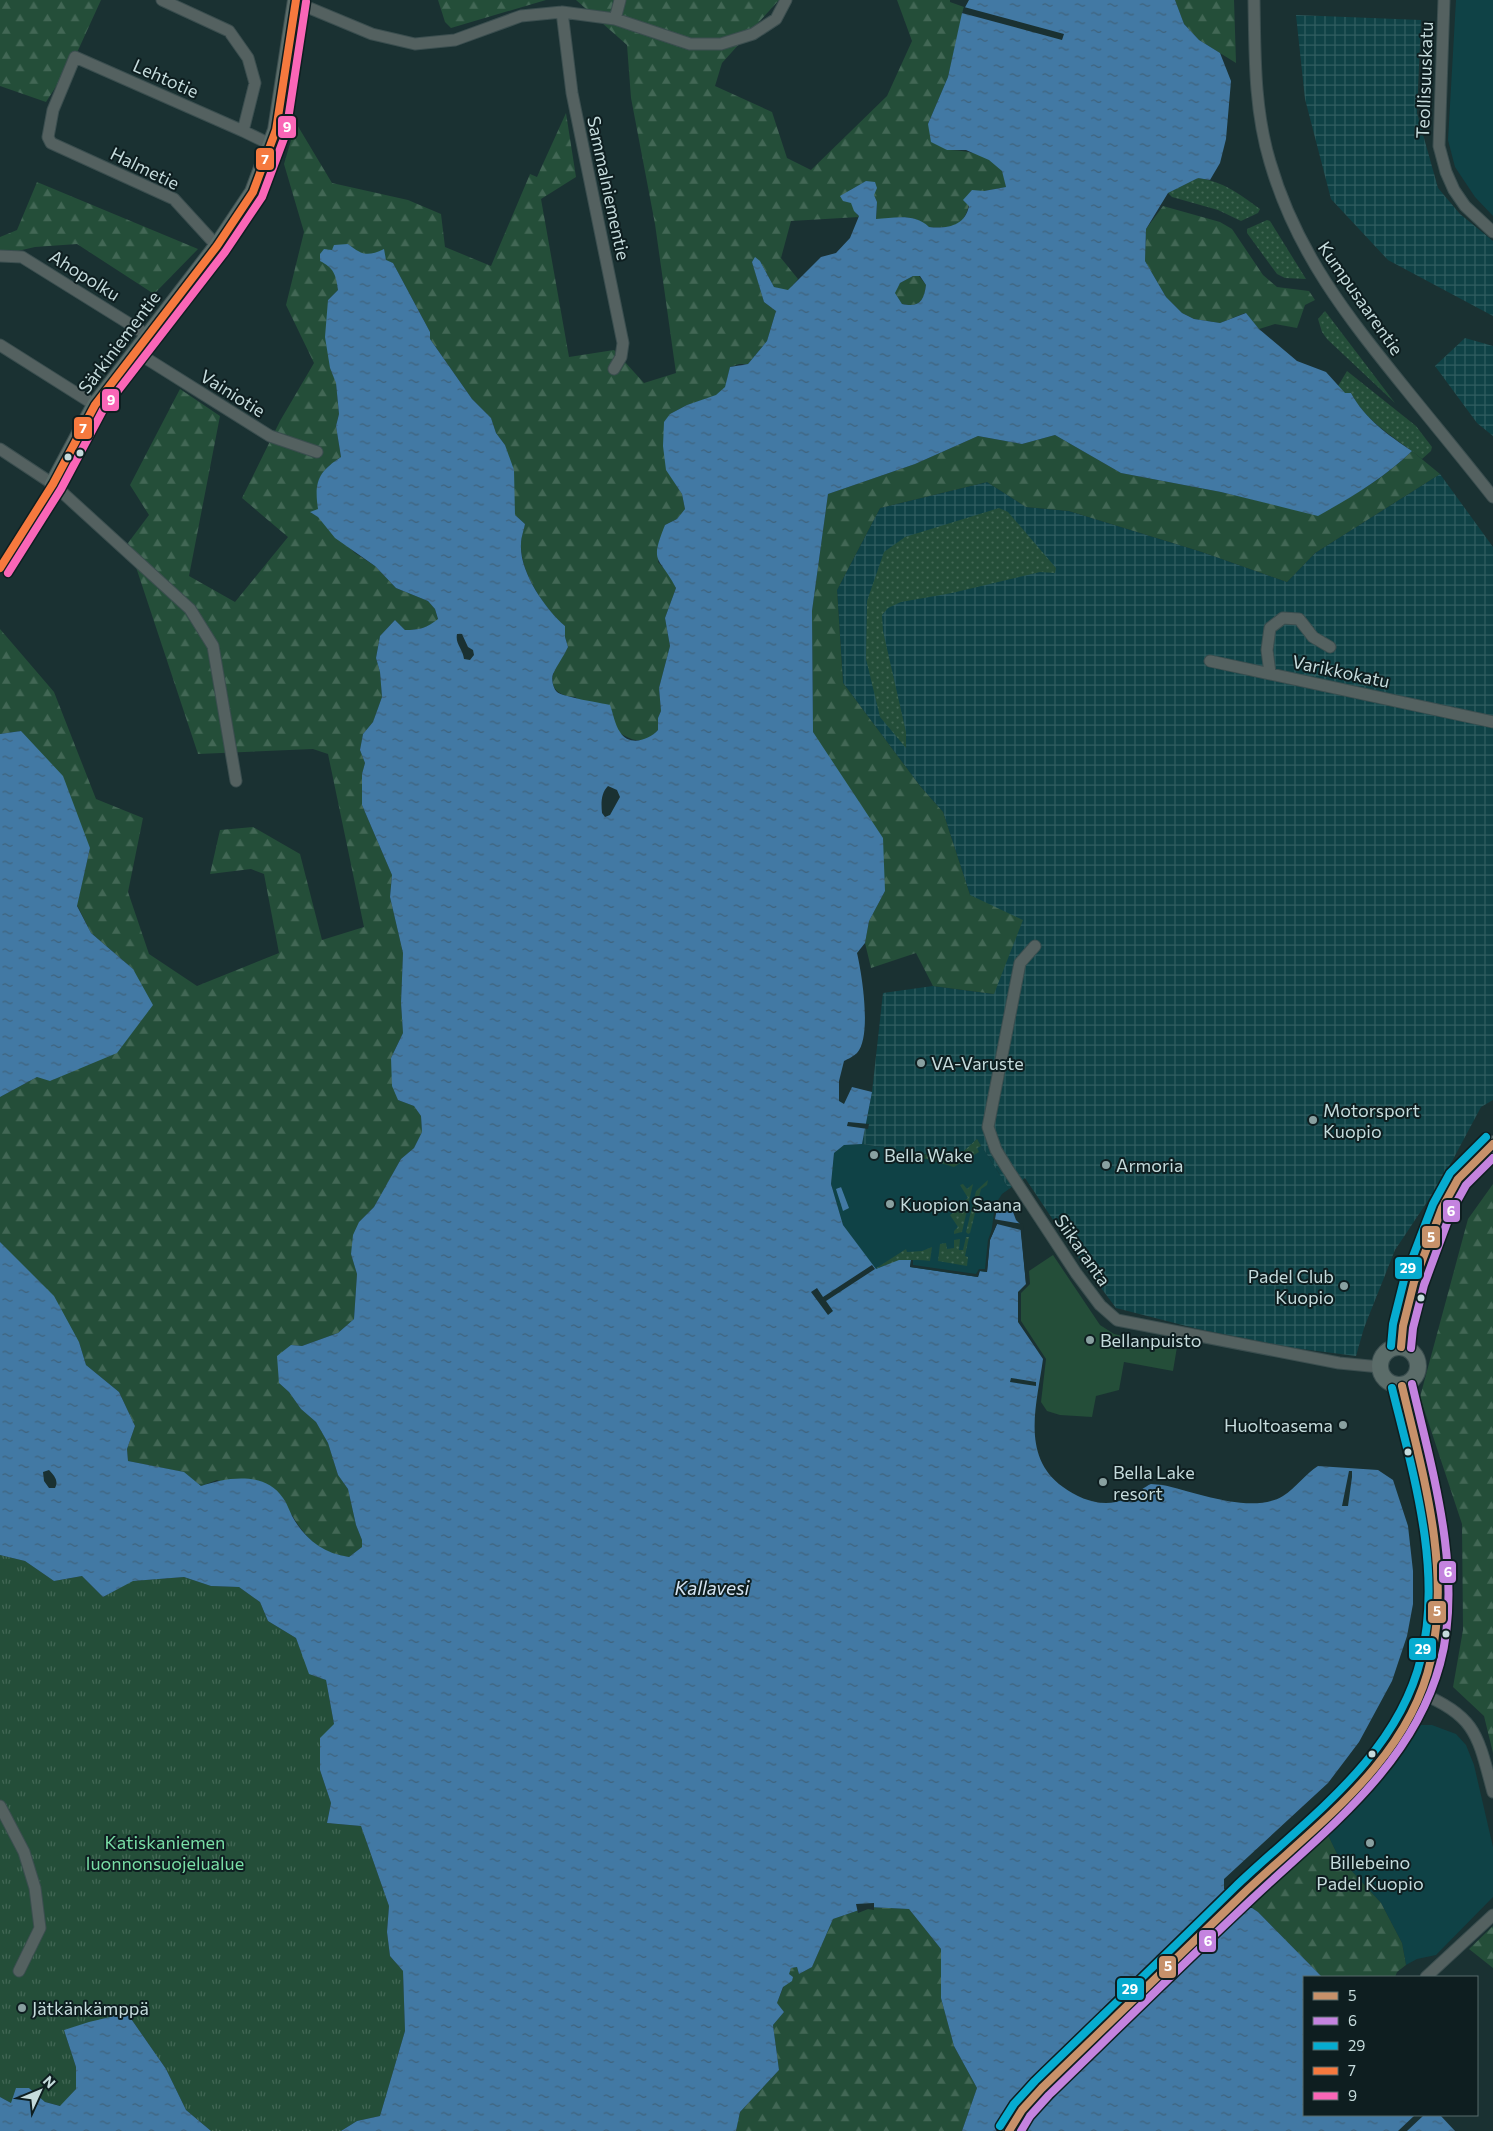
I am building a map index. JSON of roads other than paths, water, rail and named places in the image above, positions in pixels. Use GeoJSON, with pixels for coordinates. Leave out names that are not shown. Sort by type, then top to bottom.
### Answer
{"type":"FeatureCollection","features":[{"type":"Feature","properties":{"kind":"main road","name":"Särkiniementie"},"geometry":{"type":"LineString","coordinates":[[53,484],[95,405],[218,246],[253,192],[272,145],[295,1]]}},
{"type":"Feature","properties":{"kind":"main road"},"geometry":{"type":"LineString","coordinates":[[1401,1347],[1403,1326],[1414,1282],[1442,1208],[1458,1179],[1493,1144]]}},
{"type":"Feature","properties":{"kind":"main road"},"geometry":{"type":"LineString","coordinates":[[1401,1347],[1411,1351],[1418,1362],[1415,1376],[1410,1382],[1402,1386],[1392,1384],[1380,1367],[1386,1354],[1392,1349],[1401,1347]]}},
{"type":"Feature","properties":{"kind":"main road"},"geometry":{"type":"LineString","coordinates":[[1009,2131],[1022,2110],[1042,2088],[1245,1892],[1360,1785],[1390,1748],[1420,1693],[1431,1661],[1439,1599],[1432,1512],[1402,1386]]}},
{"type":"Feature","properties":{"kind":"street"},"geometry":{"type":"LineString","coordinates":[[162,0],[229,31],[248,58],[255,83],[243,131]]}},
{"type":"Feature","properties":{"kind":"street"},"geometry":{"type":"LineString","coordinates":[[614,20],[620,0]]}},
{"type":"Feature","properties":{"kind":"street"},"geometry":{"type":"LineString","coordinates":[[295,1],[372,34],[415,44],[455,40],[521,16],[562,12],[614,20],[690,44],[721,44],[753,34],[776,19],[786,0]]}},
{"type":"Feature","properties":{"kind":"street","name":"Kumpusaarentie"},"geometry":{"type":"LineString","coordinates":[[1254,0],[1257,96],[1269,160],[1287,214],[1321,278],[1364,338],[1493,497]]}},
{"type":"Feature","properties":{"kind":"street","name":"Teollisuuskatu"},"geometry":{"type":"LineString","coordinates":[[1444,0],[1439,146],[1446,172],[1454,190],[1465,206],[1493,232]]}},
{"type":"Feature","properties":{"kind":"street","name":"Sammalniementie"},"geometry":{"type":"LineString","coordinates":[[562,12],[572,93],[623,343],[621,357],[614,369]]}},
{"type":"Feature","properties":{"kind":"street","name":"Lehtotie"},"geometry":{"type":"LineString","coordinates":[[48,137],[53,110],[75,56],[272,145]]}},
{"type":"Feature","properties":{"kind":"street","name":"Halmetie"},"geometry":{"type":"LineString","coordinates":[[48,137],[51,143],[174,199],[218,246]]}},
{"type":"Feature","properties":{"kind":"street","name":"Ahopolku"},"geometry":{"type":"LineString","coordinates":[[0,256],[22,257],[149,336]]}},
{"type":"Feature","properties":{"kind":"street"},"geometry":{"type":"LineString","coordinates":[[0,346],[95,405]]}},
{"type":"Feature","properties":{"kind":"street","name":"Vainiotie"},"geometry":{"type":"LineString","coordinates":[[136,352],[270,436],[318,452]]}},
{"type":"Feature","properties":{"kind":"street"},"geometry":{"type":"LineString","coordinates":[[0,449],[53,484],[190,609],[213,646],[236,781]]}},
{"type":"Feature","properties":{"kind":"street","name":"Varikkokatu"},"geometry":{"type":"LineString","coordinates":[[1330,647],[1313,637],[1299,619],[1283,618],[1270,628],[1267,650],[1270,674],[1493,722]]}},
{"type":"Feature","properties":{"kind":"street"},"geometry":{"type":"LineString","coordinates":[[1210,661],[1270,674]]}},
{"type":"Feature","properties":{"kind":"street","name":"Siikaranta"},"geometry":{"type":"LineString","coordinates":[[1035,946],[1020,963],[988,1127],[996,1150],[1006,1168],[1100,1305],[1117,1320],[1339,1363],[1380,1367]]}},
{"type":"Feature","properties":{"kind":"street"},"geometry":{"type":"LineString","coordinates":[[1420,1693],[1452,1708],[1475,1733],[1482,1750],[1493,1792]]}},
{"type":"Feature","properties":{"kind":"street"},"geometry":{"type":"LineString","coordinates":[[0,1806],[24,1852],[35,1888],[40,1928],[19,1971]]}},
{"type":"Feature","properties":{"kind":"street"},"geometry":{"type":"LineString","coordinates":[[1427,1976],[1493,1915]]}},
{"type":"Feature","properties":{"kind":"water","name":"Kallavesi"},"geometry":{"type":"Polygon","coordinates":[[[969,0],[1175,0],[1184,24],[1199,40],[1220,53],[1231,81],[1226,139],[1220,163],[1210,180],[1198,178],[1168,193],[1146,229],[1145,261],[1166,297],[1182,313],[1194,319],[1220,323],[1246,313],[1259,329],[1297,361],[1326,372],[1345,393],[1351,393],[1370,419],[1412,451],[1379,479],[1318,516],[1221,492],[1121,473],[1055,435],[1022,444],[978,436],[915,464],[828,494],[812,611],[813,732],[883,838],[885,891],[869,921],[865,943],[857,953],[865,1005],[864,1034],[862,1045],[857,1053],[844,1061],[839,1081],[839,1101],[844,1104],[852,1087],[872,1092],[862,1144],[844,1145],[834,1153],[831,1184],[843,1225],[876,1269],[899,1260],[911,1260],[910,1267],[978,1277],[979,1271],[987,1272],[990,1240],[997,1224],[995,1219],[997,1209],[1013,1212],[1020,1224],[1026,1284],[1018,1292],[1018,1322],[1043,1359],[1035,1411],[1036,1445],[1041,1460],[1050,1474],[1063,1487],[1073,1493],[1095,1502],[1111,1503],[1137,1493],[1152,1484],[1223,1500],[1256,1503],[1270,1501],[1283,1496],[1318,1466],[1378,1470],[1393,1480],[1408,1526],[1413,1571],[1413,1604],[1407,1636],[1392,1681],[1359,1742],[1328,1783],[1224,1879],[1224,1889],[1243,1908],[1252,1908],[1258,1912],[1321,1976],[1303,1976],[1303,2116],[1441,2116],[1455,2131],[962,2131],[977,2088],[954,2046],[941,1998],[941,1949],[909,1909],[868,1907],[833,1919],[812,1967],[799,1974],[797,1967],[791,1968],[789,1974],[793,1977],[792,1981],[783,1987],[777,2003],[784,2012],[773,2025],[779,2070],[740,2112],[736,2131],[341,2131],[357,2121],[380,2116],[405,2031],[403,1971],[390,1956],[387,1932],[389,1906],[361,1826],[327,1823],[331,1803],[320,1770],[320,1738],[334,1724],[326,1680],[309,1674],[296,1638],[268,1621],[260,1602],[239,1587],[211,1586],[184,1577],[133,1581],[103,1597],[82,1576],[54,1581],[25,1561],[0,1555],[0,1242],[54,1296],[79,1342],[86,1365],[119,1392],[135,1426],[127,1449],[128,1461],[184,1472],[201,1486],[222,1480],[245,1478],[266,1483],[283,1498],[297,1524],[315,1544],[331,1552],[349,1557],[362,1547],[362,1540],[356,1525],[348,1489],[338,1475],[328,1443],[316,1422],[301,1409],[289,1392],[279,1383],[277,1356],[291,1345],[302,1346],[338,1333],[354,1319],[357,1274],[351,1254],[353,1235],[359,1222],[374,1207],[401,1159],[414,1148],[422,1132],[421,1116],[414,1106],[398,1100],[392,1086],[391,1058],[403,1033],[401,1003],[403,953],[390,897],[392,875],[362,805],[362,774],[365,763],[360,750],[363,734],[373,722],[382,697],[380,672],[376,658],[380,636],[395,620],[405,630],[410,630],[430,625],[438,619],[435,609],[428,601],[396,588],[375,566],[335,538],[318,517],[310,512],[318,509],[317,485],[319,478],[333,462],[341,457],[336,426],[339,414],[336,383],[330,368],[325,337],[328,300],[338,290],[334,272],[320,261],[320,254],[324,249],[332,250],[334,245],[348,244],[365,254],[384,249],[386,260],[393,263],[430,332],[430,339],[472,399],[491,418],[496,433],[505,445],[514,470],[515,515],[525,524],[521,544],[524,566],[542,600],[565,626],[565,637],[568,647],[553,674],[554,688],[557,692],[567,696],[610,705],[617,726],[624,737],[634,741],[644,739],[650,737],[658,730],[658,718],[661,711],[659,688],[670,646],[665,618],[676,588],[658,559],[658,547],[665,525],[677,519],[685,509],[682,494],[666,470],[663,446],[664,422],[670,414],[687,405],[716,395],[725,387],[730,367],[748,364],[767,341],[776,311],[764,302],[752,262],[755,257],[760,261],[774,287],[788,290],[821,257],[836,253],[850,238],[859,216],[854,211],[851,203],[843,201],[840,196],[866,181],[875,182],[877,188],[874,195],[877,202],[876,219],[911,218],[929,227],[949,227],[964,218],[969,206],[963,200],[972,190],[984,191],[1006,187],[1002,171],[989,160],[966,150],[947,150],[931,142],[928,124],[948,77],[962,13],[969,0]],[[913,276],[900,283],[895,293],[902,304],[917,304],[924,295],[926,285],[920,276],[913,276]],[[457,634],[458,644],[464,659],[470,660],[474,655],[473,650],[468,647],[462,634],[457,634]],[[608,786],[603,795],[602,802],[602,813],[605,817],[610,815],[620,797],[617,790],[608,786]],[[49,1470],[43,1472],[44,1481],[49,1488],[55,1488],[55,1478],[49,1470]]]}},
{"type":"Feature","properties":{"kind":"water"},"geometry":{"type":"Polygon","coordinates":[[[21,731],[63,776],[90,848],[77,906],[91,933],[133,969],[153,1005],[117,1053],[50,1081],[37,1077],[0,1097],[0,734],[21,731]]]}},
{"type":"Feature","properties":{"kind":"water"},"geometry":{"type":"Polygon","coordinates":[[[841,1187],[849,1208],[843,1211],[836,1189],[841,1187]]]}},
{"type":"Feature","properties":{"kind":"water"},"geometry":{"type":"Polygon","coordinates":[[[127,2013],[166,2069],[186,2110],[211,2131],[0,2131],[0,2097],[11,2103],[16,2088],[29,2088],[45,2102],[60,2106],[76,2089],[76,2067],[64,2030],[127,2013]]]}},
{"type":"Feature","properties":{"kind":"place","name":"VA-Varuste"},"geometry":{"type":"Point","coordinates":[921,1063]}},
{"type":"Feature","properties":{"kind":"place","name":"Motorsport Kuopio"},"geometry":{"type":"Point","coordinates":[1313,1120]}},
{"type":"Feature","properties":{"kind":"place","name":"Bella Wake"},"geometry":{"type":"Point","coordinates":[874,1155]}},
{"type":"Feature","properties":{"kind":"place","name":"Armoria"},"geometry":{"type":"Point","coordinates":[1106,1165]}},
{"type":"Feature","properties":{"kind":"place","name":"Kuopion Saana"},"geometry":{"type":"Point","coordinates":[890,1204]}},
{"type":"Feature","properties":{"kind":"place","name":"Padel Club Kuopio"},"geometry":{"type":"Point","coordinates":[1344,1286]}},
{"type":"Feature","properties":{"kind":"place","name":"Bellanpuisto"},"geometry":{"type":"Point","coordinates":[1090,1340]}},
{"type":"Feature","properties":{"kind":"place","name":"Huoltoasema"},"geometry":{"type":"Point","coordinates":[1343,1425]}},
{"type":"Feature","properties":{"kind":"place","name":"Bella Lake resort"},"geometry":{"type":"Point","coordinates":[1103,1482]}},
{"type":"Feature","properties":{"kind":"place","name":"Billebeino Padel Kuopio"},"geometry":{"type":"Point","coordinates":[1370,1843]}},
{"type":"Feature","properties":{"kind":"place","name":"Jätkänkämppä"},"geometry":{"type":"Point","coordinates":[22,2008]}},
{"type":"Feature","properties":{"kind":"park label","name":"Katiskaniemen luonnonsuojelualue"},"geometry":{"type":"Point","coordinates":[165,1852]}}]}
